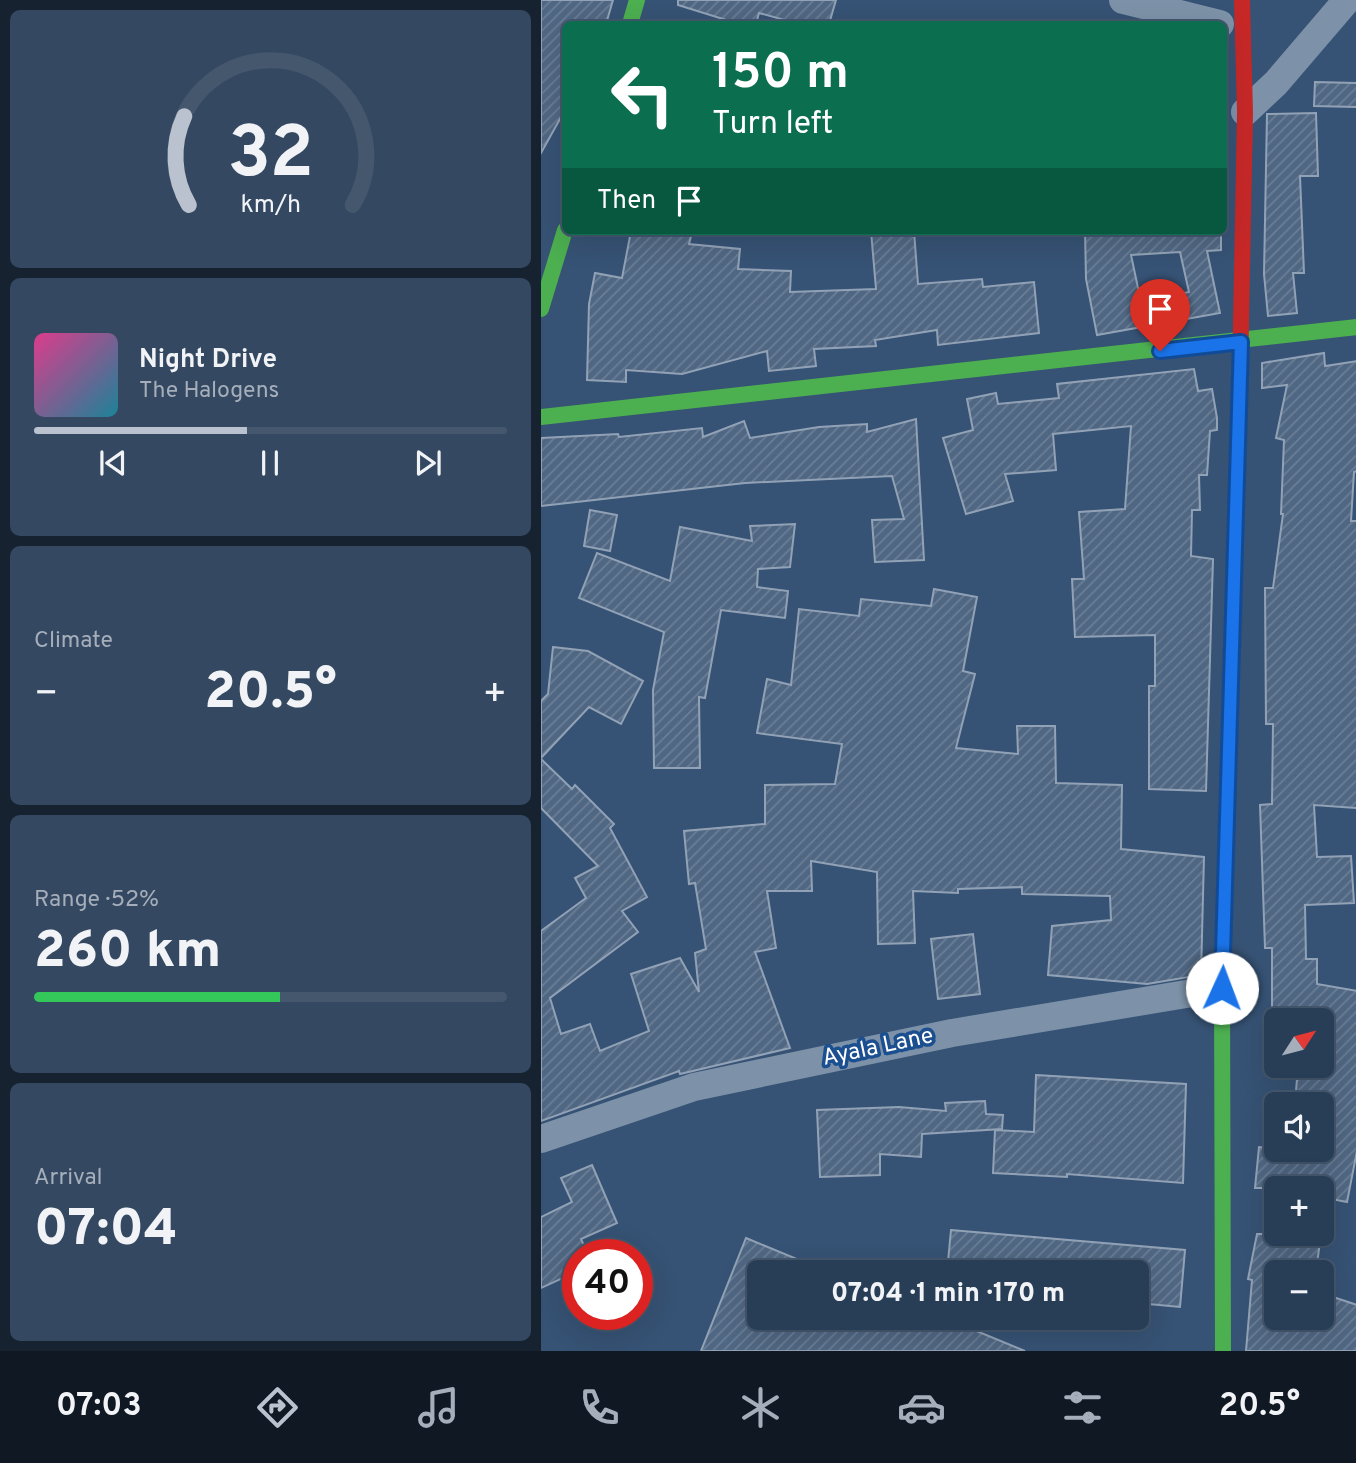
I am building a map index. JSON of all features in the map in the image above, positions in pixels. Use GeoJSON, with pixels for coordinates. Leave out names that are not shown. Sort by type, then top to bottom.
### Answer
{"type":"FeatureCollection","features":[{"type":"Feature","properties":{"kind":"street"},"geometry":{"type":"LineString","coordinates":[[631,21],[637,0]]}},
{"type":"Feature","properties":{"kind":"street"},"geometry":{"type":"LineString","coordinates":[[1123,0],[1205,21]]}},
{"type":"Feature","properties":{"kind":"street"},"geometry":{"type":"LineString","coordinates":[[1223,1351],[1222,988],[1245,113],[1229,27],[1242,0]]}},
{"type":"Feature","properties":{"kind":"street"},"geometry":{"type":"LineString","coordinates":[[1245,113],[1276,83],[1347,0]]}},
{"type":"Feature","properties":{"kind":"street"},"geometry":{"type":"LineString","coordinates":[[541,309],[563,235]]}},
{"type":"Feature","properties":{"kind":"street"},"geometry":{"type":"LineString","coordinates":[[541,417],[1241,342],[1356,327]]}},
{"type":"Feature","properties":{"kind":"street","name":"Ayala Lane"},"geometry":{"type":"LineString","coordinates":[[541,1139],[694,1087],[952,1033],[1222,988]]}},
{"type":"Feature","properties":{"kind":"building"},"geometry":{"type":"Polygon","coordinates":[[[541,0],[613,0],[607,21],[562,21],[562,115],[541,153],[541,0]]]}},
{"type":"Feature","properties":{"kind":"building"},"geometry":{"type":"Polygon","coordinates":[[[678,0],[836,0],[830,21],[788,21],[759,13],[757,21],[729,21],[678,5],[678,0]]]}},
{"type":"Feature","properties":{"kind":"building"},"geometry":{"type":"Polygon","coordinates":[[[1315,82],[1357,83],[1357,107],[1314,106],[1315,82]]]}},
{"type":"Feature","properties":{"kind":"building"},"geometry":{"type":"Polygon","coordinates":[[[1316,113],[1318,176],[1300,176],[1304,273],[1293,273],[1297,313],[1268,316],[1264,274],[1267,114],[1316,113]]]}},
{"type":"Feature","properties":{"kind":"building"},"geometry":{"type":"Polygon","coordinates":[[[630,235],[686,235],[691,236],[689,244],[740,249],[738,269],[791,271],[790,292],[876,289],[871,235],[914,235],[918,284],[982,279],[983,287],[1034,282],[1039,333],[938,345],[937,330],[875,340],[876,346],[814,349],[816,366],[769,371],[767,351],[682,374],[626,370],[626,382],[587,380],[589,304],[595,273],[622,278],[630,235]]]}},
{"type":"Feature","properties":{"kind":"building"},"geometry":{"type":"Polygon","coordinates":[[[1085,235],[1221,235],[1221,250],[1207,251],[1220,313],[1097,335],[1086,279],[1085,235]],[[1180,252],[1131,255],[1141,302],[1189,292],[1180,252]]]}},
{"type":"Feature","properties":{"kind":"building"},"geometry":{"type":"Polygon","coordinates":[[[1324,353],[1325,366],[1357,361],[1357,471],[1354,472],[1351,521],[1357,521],[1357,808],[1314,805],[1317,857],[1351,856],[1354,903],[1305,905],[1306,959],[1317,959],[1317,984],[1357,991],[1357,1151],[1347,1202],[1334,1200],[1334,1176],[1264,1176],[1264,1188],[1255,1188],[1259,1147],[1264,1148],[1264,1162],[1334,1162],[1334,1092],[1296,1092],[1297,1078],[1334,1078],[1334,1008],[1272,1008],[1272,948],[1265,948],[1260,805],[1272,804],[1273,724],[1266,724],[1265,588],[1273,588],[1283,514],[1284,440],[1276,438],[1287,385],[1262,388],[1262,363],[1324,353]]]}},
{"type":"Feature","properties":{"kind":"building"},"geometry":{"type":"Polygon","coordinates":[[[1194,369],[1198,391],[1212,389],[1217,418],[1217,430],[1210,431],[1207,475],[1199,475],[1200,510],[1192,510],[1191,556],[1213,559],[1206,791],[1149,789],[1149,686],[1155,686],[1155,635],[1075,637],[1072,579],[1084,579],[1079,512],[1125,509],[1131,426],[1053,434],[1056,470],[1005,474],[1013,501],[966,514],[943,438],[973,430],[967,399],[996,393],[998,404],[1059,398],[1057,384],[1194,369]]]}},
{"type":"Feature","properties":{"kind":"building"},"geometry":{"type":"Polygon","coordinates":[[[916,419],[924,560],[875,562],[872,520],[904,519],[892,476],[745,483],[541,506],[541,438],[618,434],[619,437],[702,428],[703,437],[744,421],[750,438],[819,427],[867,424],[867,432],[916,419]]]}},
{"type":"Feature","properties":{"kind":"building"},"geometry":{"type":"Polygon","coordinates":[[[590,510],[617,515],[610,551],[584,546],[590,510]]]}},
{"type":"Feature","properties":{"kind":"building"},"geometry":{"type":"Polygon","coordinates":[[[795,524],[790,567],[758,569],[757,587],[788,591],[785,618],[721,610],[705,698],[699,697],[700,768],[654,768],[653,690],[664,632],[579,598],[597,553],[670,581],[680,527],[752,541],[750,526],[795,524]]]}},
{"type":"Feature","properties":{"kind":"building"},"geometry":{"type":"Polygon","coordinates":[[[934,589],[977,597],[963,671],[975,674],[956,748],[1018,754],[1017,726],[1055,726],[1056,783],[1122,785],[1121,849],[1204,857],[1201,975],[1147,984],[1048,975],[1052,926],[1111,920],[1110,896],[1022,894],[1022,887],[958,889],[958,893],[913,891],[915,943],[878,944],[877,872],[811,861],[812,891],[767,891],[776,948],[755,952],[790,1048],[680,1074],[679,1071],[541,1121],[541,931],[586,898],[575,878],[598,866],[541,808],[541,759],[572,789],[575,785],[614,824],[610,828],[647,897],[622,911],[638,932],[550,998],[561,1034],[590,1024],[600,1051],[649,1031],[631,974],[680,958],[699,992],[695,953],[706,949],[695,883],[689,884],[684,831],[765,824],[765,785],[835,784],[842,744],[757,733],[767,679],[791,685],[799,609],[859,616],[861,599],[931,606],[934,589]]]}},
{"type":"Feature","properties":{"kind":"building"},"geometry":{"type":"Polygon","coordinates":[[[553,647],[588,651],[643,681],[621,724],[589,707],[541,758],[541,701],[548,694],[553,647]]]}},
{"type":"Feature","properties":{"kind":"building"},"geometry":{"type":"Polygon","coordinates":[[[973,934],[980,994],[938,999],[931,939],[973,934]]]}},
{"type":"Feature","properties":{"kind":"building"},"geometry":{"type":"Polygon","coordinates":[[[1036,1075],[1186,1084],[1183,1183],[1067,1174],[1067,1177],[993,1173],[995,1130],[1034,1132],[1036,1075]]]}},
{"type":"Feature","properties":{"kind":"building"},"geometry":{"type":"Polygon","coordinates":[[[985,1101],[986,1114],[1003,1115],[1002,1129],[922,1134],[921,1157],[880,1154],[880,1175],[820,1177],[817,1110],[899,1107],[946,1111],[945,1103],[985,1101]]]}},
{"type":"Feature","properties":{"kind":"building"},"geometry":{"type":"Polygon","coordinates":[[[592,1165],[617,1223],[581,1239],[562,1239],[562,1278],[541,1288],[541,1217],[572,1202],[561,1178],[592,1165]]]}},
{"type":"Feature","properties":{"kind":"building"},"geometry":{"type":"Polygon","coordinates":[[[951,1230],[1185,1250],[1180,1307],[1149,1304],[1149,1260],[948,1260],[951,1230]]]}},
{"type":"Feature","properties":{"kind":"building"},"geometry":{"type":"Polygon","coordinates":[[[1257,1234],[1264,1234],[1264,1246],[1319,1246],[1318,1260],[1264,1260],[1264,1330],[1334,1330],[1334,1297],[1357,1305],[1357,1351],[1246,1351],[1252,1280],[1248,1279],[1257,1234]]]}},
{"type":"Feature","properties":{"kind":"building"},"geometry":{"type":"Polygon","coordinates":[[[746,1238],[799,1260],[747,1260],[747,1330],[974,1330],[1025,1351],[701,1351],[746,1238]]]}},
{"type":"Feature","properties":{"kind":"traffic: fast"},"geometry":{"type":"LineString","coordinates":[[631,21],[637,0]]}},
{"type":"Feature","properties":{"kind":"traffic: fast"},"geometry":{"type":"LineString","coordinates":[[541,309],[563,235]]}},
{"type":"Feature","properties":{"kind":"traffic: fast"},"geometry":{"type":"LineString","coordinates":[[541,417],[1357,327]]}},
{"type":"Feature","properties":{"kind":"traffic: fast"},"geometry":{"type":"LineString","coordinates":[[1223,1351],[1222,988],[1240,376]]}},
{"type":"Feature","properties":{"kind":"traffic: jam"},"geometry":{"type":"LineString","coordinates":[[1240,376],[1245,112],[1242,0]]}},
{"type":"Feature","properties":{"kind":"route"},"geometry":{"type":"LineString","coordinates":[[1160,351],[1241,342],[1222,988]]}}]}
